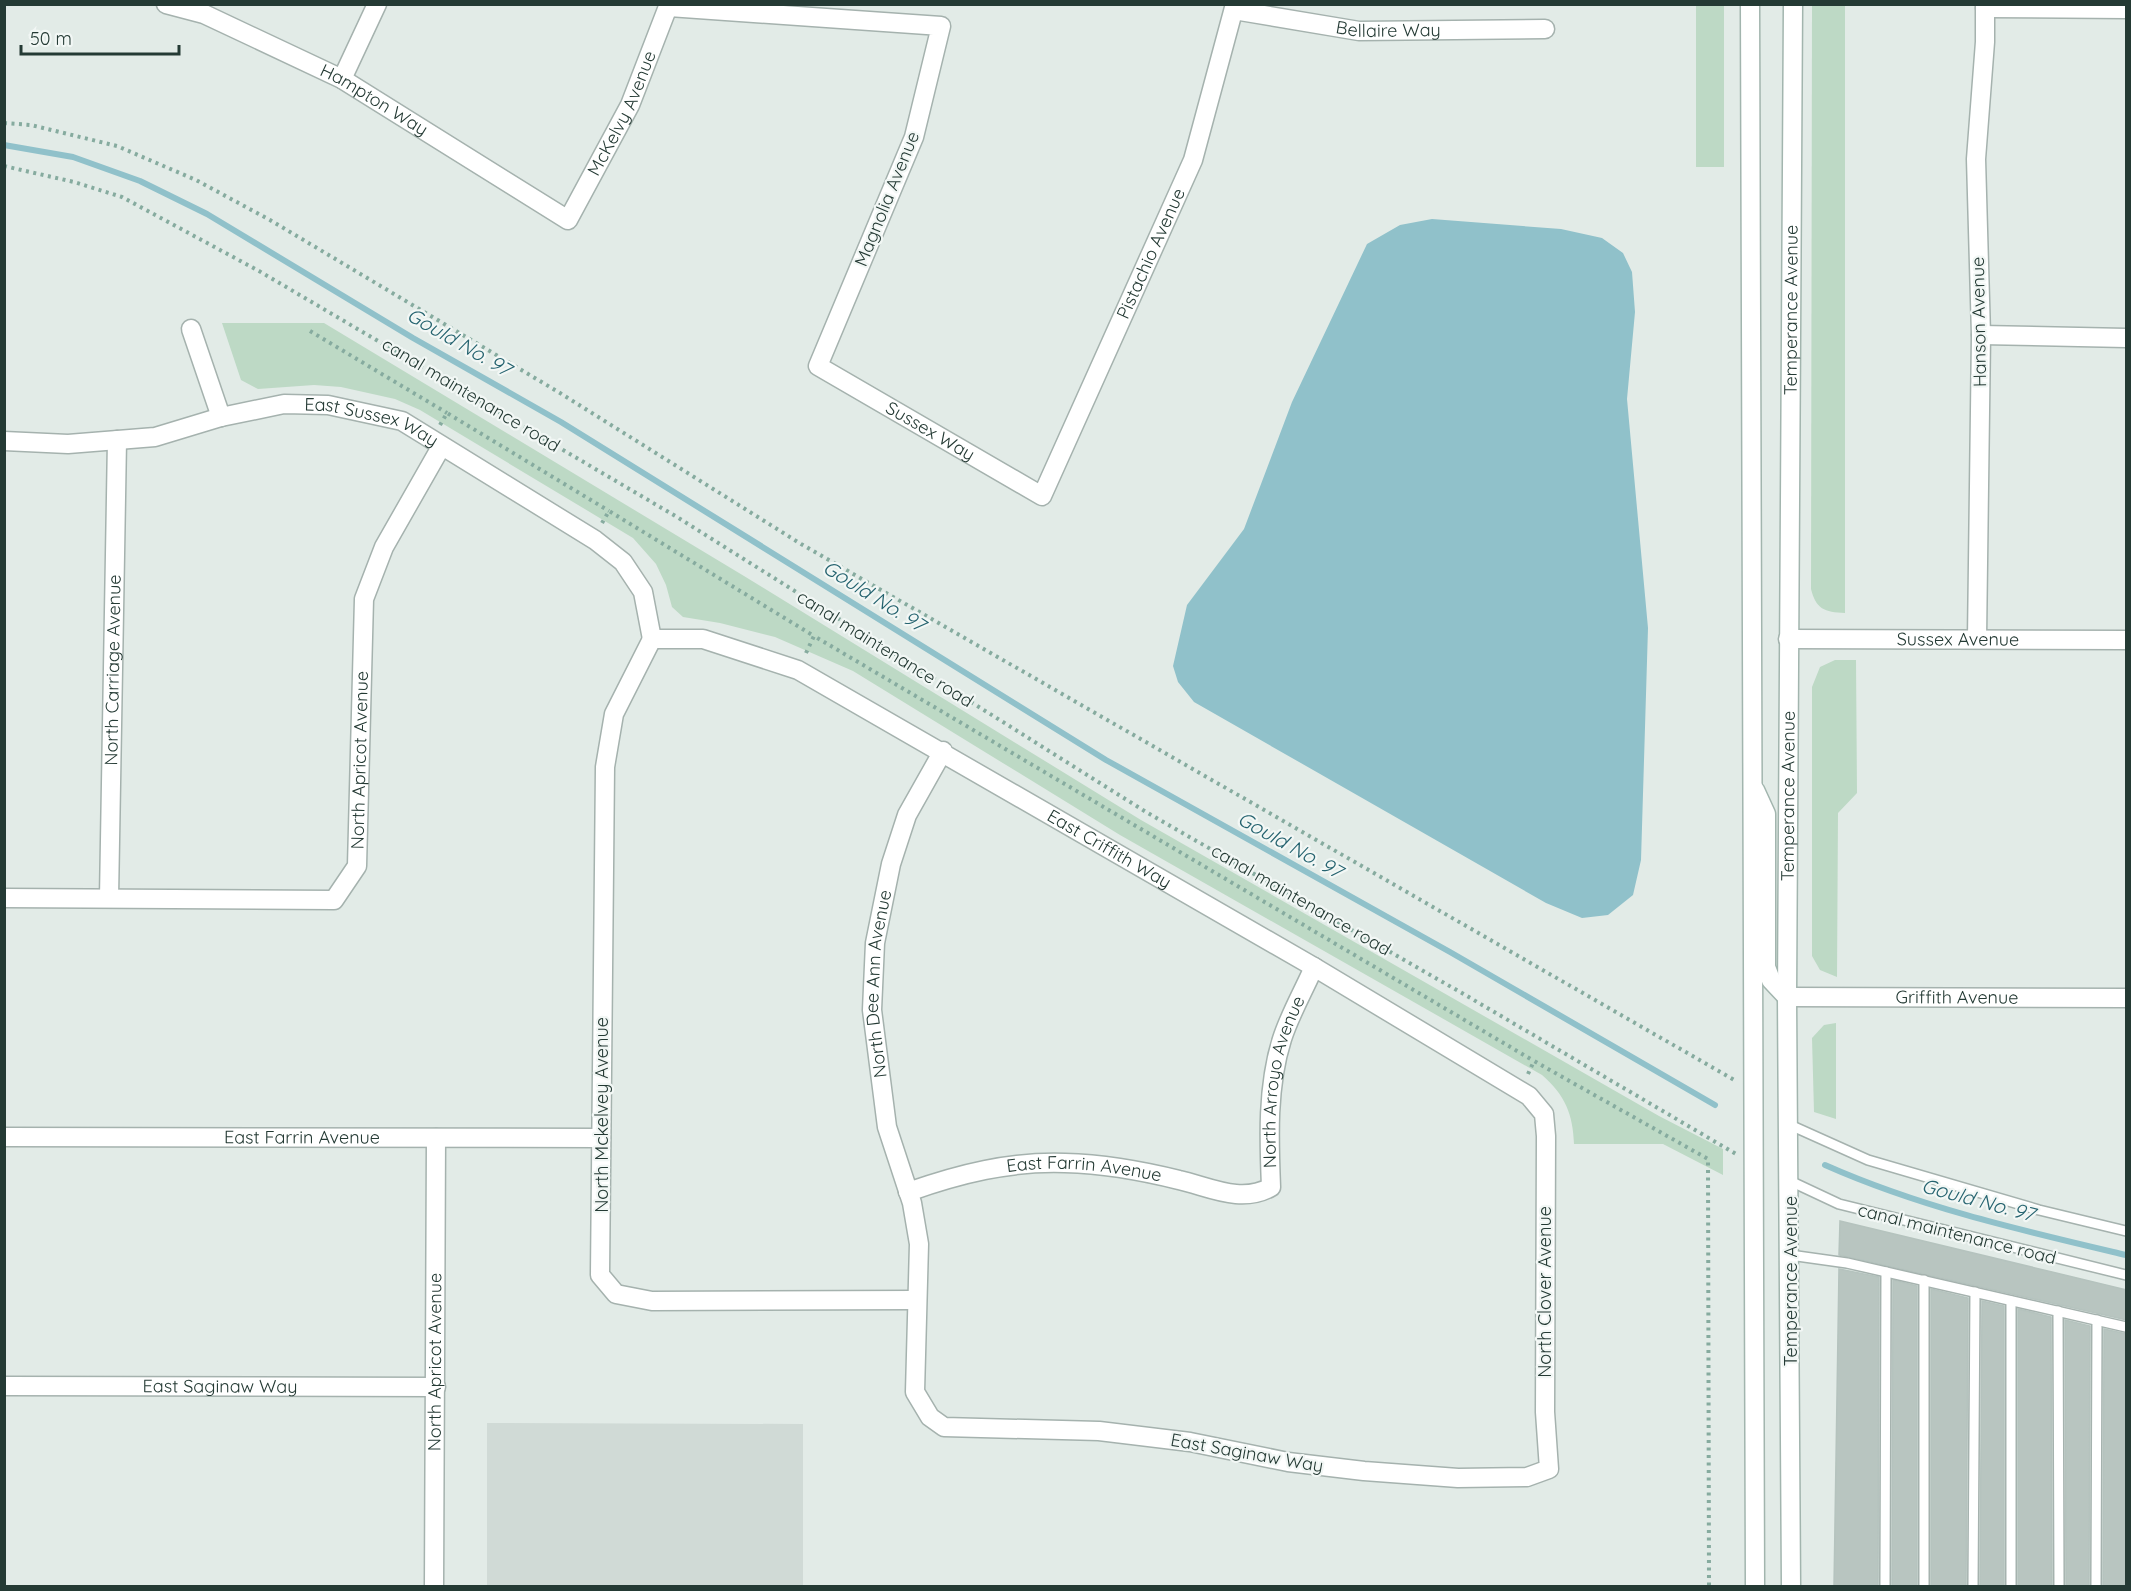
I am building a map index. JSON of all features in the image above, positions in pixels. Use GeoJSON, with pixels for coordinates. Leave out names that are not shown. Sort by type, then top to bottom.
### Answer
{"type":"FeatureCollection","features":[{"type":"Feature","properties":{"kind":"street","name":"Hampton Way"},"geometry":{"type":"LineString","coordinates":[[166,4],[204,14],[342,79],[568,220]]}},
{"type":"Feature","properties":{"kind":"street"},"geometry":{"type":"LineString","coordinates":[[342,79],[377,4]]}},
{"type":"Feature","properties":{"kind":"street","name":"Temperance Avenue"},"geometry":{"type":"LineString","coordinates":[[1750,4],[1755,1587]]}},
{"type":"Feature","properties":{"kind":"street","name":"Temperance Avenue"},"geometry":{"type":"LineString","coordinates":[[1791,1587],[1791,1255],[1787,997],[1793,4]]}},
{"type":"Feature","properties":{"kind":"street","name":"Magnolia Avenue"},"geometry":{"type":"LineString","coordinates":[[669,6],[941,26],[914,137],[818,366]]}},
{"type":"Feature","properties":{"kind":"street","name":"McKelvy Avenue"},"geometry":{"type":"LineString","coordinates":[[568,220],[630,105],[669,6]]}},
{"type":"Feature","properties":{"kind":"street"},"geometry":{"type":"LineString","coordinates":[[1985,6],[2127,9]]}},
{"type":"Feature","properties":{"kind":"street","name":"Hanson Avenue"},"geometry":{"type":"LineString","coordinates":[[1977,639],[1981,335],[1976,159],[1985,42],[1985,6]]}},
{"type":"Feature","properties":{"kind":"street","name":"Bellaire Way"},"geometry":{"type":"LineString","coordinates":[[1234,7],[1359,31],[1545,29]]}},
{"type":"Feature","properties":{"kind":"street","name":"Pistachio Avenue"},"geometry":{"type":"LineString","coordinates":[[1042,496],[1193,160],[1234,7]]}},
{"type":"Feature","properties":{"kind":"street"},"geometry":{"type":"LineString","coordinates":[[191,329],[221,417]]}},
{"type":"Feature","properties":{"kind":"street"},"geometry":{"type":"LineString","coordinates":[[1981,335],[2127,338]]}},
{"type":"Feature","properties":{"kind":"street","name":"Sussex Way"},"geometry":{"type":"LineString","coordinates":[[818,366],[1042,496]]}},
{"type":"Feature","properties":{"kind":"street","name":"East Sussex Way"},"geometry":{"type":"LineString","coordinates":[[4,441],[68,444],[155,437],[221,417],[284,404],[328,405],[402,421],[593,539],[623,562],[643,592],[652,639]]}},
{"type":"Feature","properties":{"kind":"street","name":"North Carriage Avenue"},"geometry":{"type":"LineString","coordinates":[[109,898],[117,440]]}},
{"type":"Feature","properties":{"kind":"street","name":"North Apricot Avenue"},"geometry":{"type":"LineString","coordinates":[[4,898],[334,900],[357,866],[364,599],[384,547],[437,444]]}},
{"type":"Feature","properties":{"kind":"street","name":"East Criffith Way"},"geometry":{"type":"LineString","coordinates":[[652,639],[703,639],[798,670],[943,751],[1314,967],[1520,1090],[1529,1096],[1544,1114]]}},
{"type":"Feature","properties":{"kind":"street","name":"North Mckelvey Avenue"},"geometry":{"type":"LineString","coordinates":[[652,639],[614,714],[605,767],[600,1275],[616,1294],[652,1301],[916,1300]]}},
{"type":"Feature","properties":{"kind":"street","name":"Sussex Avenue"},"geometry":{"type":"LineString","coordinates":[[1788,639],[2127,640]]}},
{"type":"Feature","properties":{"kind":"street","name":"North Dee Ann Avenue"},"geometry":{"type":"LineString","coordinates":[[943,751],[907,815],[891,864],[875,943],[872,1010],[887,1127],[908,1192],[919,1244],[915,1392],[930,1417],[944,1427]]}},
{"type":"Feature","properties":{"kind":"street"},"geometry":{"type":"LineString","coordinates":[[1752,783],[1766,814],[1766,967],[1771,980],[1787,997]]}},
{"type":"Feature","properties":{"kind":"street","name":"North Arroyo Avenue"},"geometry":{"type":"LineString","coordinates":[[1260,1193],[1271,1187],[1269,1135],[1272,1091],[1282,1040],[1314,967]]}},
{"type":"Feature","properties":{"kind":"street","name":"Griffith Avenue"},"geometry":{"type":"LineString","coordinates":[[1787,997],[2127,998]]}},
{"type":"Feature","properties":{"kind":"street","name":"North Clover Avenue"},"geometry":{"type":"LineString","coordinates":[[1544,1114],[1546,1136],[1545,1412],[1549,1469]]}},
{"type":"Feature","properties":{"kind":"street","name":"East Farrin Avenue"},"geometry":{"type":"LineString","coordinates":[[4,1137],[601,1138]]}},
{"type":"Feature","properties":{"kind":"street","name":"North Apricot Avenue"},"geometry":{"type":"LineString","coordinates":[[434,1587],[436,1138]]}},
{"type":"Feature","properties":{"kind":"street","name":"East Farrin Avenue"},"geometry":{"type":"LineString","coordinates":[[908,1192],[961,1173],[1008,1165],[1066,1162],[1179,1180],[1229,1195],[1260,1193]]}},
{"type":"Feature","properties":{"kind":"street","name":"East Saginaw Way"},"geometry":{"type":"LineString","coordinates":[[4,1386],[436,1387]]}},
{"type":"Feature","properties":{"kind":"street","name":"East Saginaw Way"},"geometry":{"type":"LineString","coordinates":[[944,1427],[1099,1431],[1190,1442],[1288,1462],[1364,1471],[1458,1478],[1527,1477],[1549,1469]]}},
{"type":"Feature","properties":{"kind":"lane"},"geometry":{"type":"LineString","coordinates":[[1790,1125],[1868,1160],[2039,1210],[2127,1231]]}},
{"type":"Feature","properties":{"kind":"lane","name":"canal maintenance road"},"geometry":{"type":"LineString","coordinates":[[1790,1181],[1839,1204],[2127,1275]]}},
{"type":"Feature","properties":{"kind":"lane"},"geometry":{"type":"LineString","coordinates":[[1791,1255],[1924,1280],[2127,1327]]}},
{"type":"Feature","properties":{"kind":"lane"},"geometry":{"type":"LineString","coordinates":[[1885,1587],[1886,1272]]}},
{"type":"Feature","properties":{"kind":"lane"},"geometry":{"type":"LineString","coordinates":[[1924,1280],[1924,1587]]}},
{"type":"Feature","properties":{"kind":"lane"},"geometry":{"type":"LineString","coordinates":[[1973,1587],[1975,1292]]}},
{"type":"Feature","properties":{"kind":"lane"},"geometry":{"type":"LineString","coordinates":[[2011,1301],[2011,1587]]}},
{"type":"Feature","properties":{"kind":"lane"},"geometry":{"type":"LineString","coordinates":[[2058,1311],[2059,1587]]}},
{"type":"Feature","properties":{"kind":"lane"},"geometry":{"type":"LineString","coordinates":[[2096,1587],[2097,1320]]}},
{"type":"Feature","properties":{"kind":"path"},"geometry":{"type":"LineString","coordinates":[[4,123],[31,125],[117,146],[196,180],[270,220],[560,393],[801,544],[1752,1090]]}},
{"type":"Feature","properties":{"kind":"path","name":"canal maintenance road"},"geometry":{"type":"LineString","coordinates":[[4,166],[74,182],[122,197],[259,271],[677,517],[1146,812],[1700,1131],[1723,1149],[1753,1161]]}},
{"type":"Feature","properties":{"kind":"path"},"geometry":{"type":"LineString","coordinates":[[310,331],[814,636],[1534,1061],[1708,1160],[1709,1587]]}},
{"type":"Feature","properties":{"kind":"path"},"geometry":{"type":"LineString","coordinates":[[437,444],[447,413]]}},
{"type":"Feature","properties":{"kind":"path"},"geometry":{"type":"LineString","coordinates":[[593,539],[609,511]]}},
{"type":"Feature","properties":{"kind":"path"},"geometry":{"type":"LineString","coordinates":[[798,670],[814,636]]}},
{"type":"Feature","properties":{"kind":"path"},"geometry":{"type":"LineString","coordinates":[[1520,1090],[1534,1061]]}},
{"type":"Feature","properties":{"kind":"shaded area"},"geometry":{"type":"Polygon","coordinates":[[[487,1423],[803,1424],[803,1586],[487,1586],[487,1423]]]}},
{"type":"Feature","properties":{"kind":"green space"},"geometry":{"type":"Polygon","coordinates":[[[1696,5],[1724,5],[1724,167],[1696,167],[1696,5]]]}},
{"type":"Feature","properties":{"kind":"green space"},"geometry":{"type":"Polygon","coordinates":[[[1812,5],[1845,5],[1845,613],[1822,608],[1815,601],[1811,589],[1812,5]]]}},
{"type":"Feature","properties":{"kind":"green space"},"geometry":{"type":"Polygon","coordinates":[[[222,323],[324,323],[744,576],[1141,820],[1659,1116],[1723,1149],[1723,1175],[1663,1144],[1574,1144],[1570,1114],[1557,1090],[1542,1075],[1120,835],[853,671],[775,637],[720,623],[683,617],[672,607],[666,585],[656,564],[633,538],[420,410],[395,399],[341,387],[314,385],[258,389],[241,380],[222,323]]]}},
{"type":"Feature","properties":{"kind":"green space"},"geometry":{"type":"Polygon","coordinates":[[[1835,660],[1856,660],[1857,793],[1838,813],[1837,977],[1820,970],[1812,956],[1812,687],[1820,667],[1835,660]]]}},
{"type":"Feature","properties":{"kind":"green space"},"geometry":{"type":"Polygon","coordinates":[[[1836,1023],[1836,1119],[1814,1112],[1812,1038],[1824,1025],[1836,1023]]]}},
{"type":"Feature","properties":{"kind":"water"},"geometry":{"type":"Polygon","coordinates":[[[1432,219],[1561,229],[1602,238],[1623,253],[1632,272],[1635,312],[1627,399],[1648,628],[1641,860],[1633,895],[1608,915],[1582,918],[1546,903],[1194,702],[1178,682],[1173,666],[1187,605],[1244,529],[1292,402],[1367,244],[1400,225],[1432,219]]]}},
{"type":"Feature","properties":{"kind":"building"},"geometry":{"type":"Polygon","coordinates":[[[1840,1221],[2127,1290],[2127,1320],[1839,1255],[1840,1221]]]}},
{"type":"Feature","properties":{"kind":"building"},"geometry":{"type":"Polygon","coordinates":[[[1839,1269],[1879,1277],[1878,1587],[1834,1587],[1839,1269]]]}},
{"type":"Feature","properties":{"kind":"building"},"geometry":{"type":"Polygon","coordinates":[[[1893,1280],[1917,1286],[1917,1587],[1892,1587],[1893,1280]]]}},
{"type":"Feature","properties":{"kind":"building"},"geometry":{"type":"Polygon","coordinates":[[[1931,1289],[1968,1298],[1966,1587],[1931,1587],[1931,1289]]]}},
{"type":"Feature","properties":{"kind":"building"},"geometry":{"type":"Polygon","coordinates":[[[1982,1301],[2004,1306],[2004,1587],[1980,1587],[1982,1301]]]}},
{"type":"Feature","properties":{"kind":"building"},"geometry":{"type":"Polygon","coordinates":[[[2018,1309],[2051,1317],[2052,1587],[2018,1587],[2018,1309]]]}},
{"type":"Feature","properties":{"kind":"building"},"geometry":{"type":"Polygon","coordinates":[[[2065,1320],[2090,1326],[2089,1587],[2066,1587],[2065,1320]]]}},
{"type":"Feature","properties":{"kind":"building"},"geometry":{"type":"Polygon","coordinates":[[[2104,1329],[2127,1334],[2127,1587],[2103,1587],[2104,1329]]]}},
{"type":"Feature","properties":{"kind":"waterway","name":"Gould No. 97"},"geometry":{"type":"LineString","coordinates":[[4,145],[73,157],[140,181],[207,214],[413,338],[561,422],[1106,760],[1450,952],[1715,1105]]}},
{"type":"Feature","properties":{"kind":"waterway","name":"Gould No. 97"},"geometry":{"type":"LineString","coordinates":[[1825,1165],[1936,1206],[2126,1255]]}}]}
